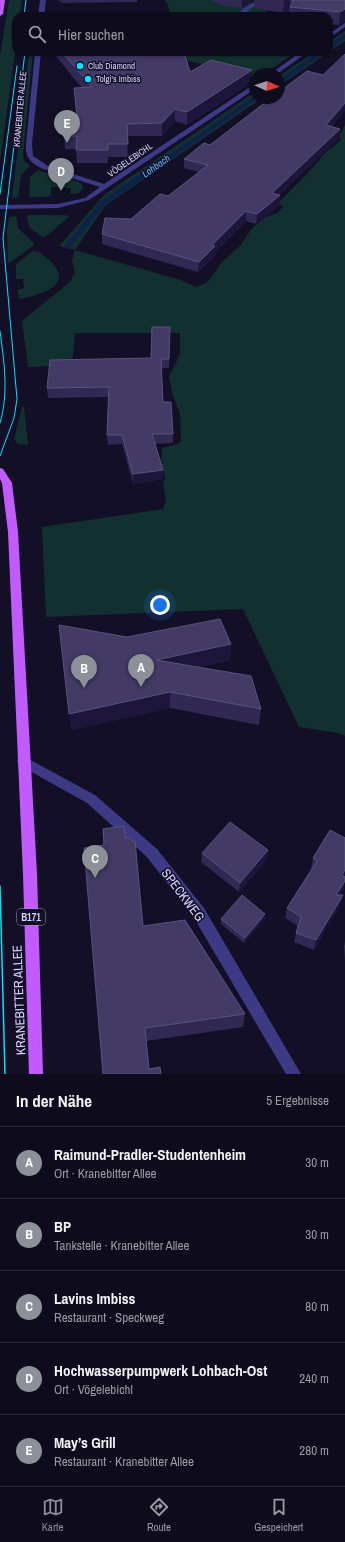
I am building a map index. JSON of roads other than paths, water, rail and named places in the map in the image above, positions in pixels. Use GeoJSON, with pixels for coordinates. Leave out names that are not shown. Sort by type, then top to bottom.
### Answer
{"type":"FeatureCollection","features":[{"type":"Feature","properties":{"kind":"main road"},"geometry":{"type":"LineString","coordinates":[[0,14],[2,0]]}},
{"type":"Feature","properties":{"kind":"main road","name":"KRANEBITTER ALLEE"},"geometry":{"type":"LineString","coordinates":[[0,471],[7,484],[13,532],[23,761],[30,874],[36,1074]]}},
{"type":"Feature","properties":{"kind":"street"},"geometry":{"type":"LineString","coordinates":[[42,12],[43,0]]}},
{"type":"Feature","properties":{"kind":"street"},"geometry":{"type":"LineString","coordinates":[[243,12],[260,0]]}},
{"type":"Feature","properties":{"kind":"street"},"geometry":{"type":"LineString","coordinates":[[333,33],[345,25]]}},
{"type":"Feature","properties":{"kind":"street","name":"KRANEBITTER ALLEE"},"geometry":{"type":"LineString","coordinates":[[38,56],[29,144],[30,157],[34,162],[46,168],[106,187]]}},
{"type":"Feature","properties":{"kind":"street"},"geometry":{"type":"LineString","coordinates":[[282,68],[299,56]]}},
{"type":"Feature","properties":{"kind":"street","name":"VÖGELEBICHL"},"geometry":{"type":"LineString","coordinates":[[0,207],[71,204],[87,199],[249,90]]}},
{"type":"Feature","properties":{"kind":"street","name":"SPECKWEG"},"geometry":{"type":"LineString","coordinates":[[23,761],[91,800],[152,854],[199,913],[294,1074]]}},
{"type":"Feature","properties":{"kind":"waterway","name":"Lohbach"},"geometry":{"type":"LineString","coordinates":[[333,44],[345,36]]}},
{"type":"Feature","properties":{"kind":"waterway","name":"Lohbach"},"geometry":{"type":"LineString","coordinates":[[285,78],[316,56]]}},
{"type":"Feature","properties":{"kind":"waterway","name":"Lohbach"},"geometry":{"type":"LineString","coordinates":[[151,170],[249,102]]}},
{"type":"Feature","properties":{"kind":"waterway","name":"Lohbach"},"geometry":{"type":"LineString","coordinates":[[68,246],[102,204],[152,169]]}},
{"type":"Feature","properties":{"kind":"tram line"},"geometry":{"type":"LineString","coordinates":[[24,12],[26,0]]}},
{"type":"Feature","properties":{"kind":"tram line"},"geometry":{"type":"LineString","coordinates":[[0,456],[14,418],[17,399],[3,238],[25,56]]}},
{"type":"Feature","properties":{"kind":"tram line"},"geometry":{"type":"LineString","coordinates":[[0,194],[17,66]]}},
{"type":"Feature","properties":{"kind":"tram line"},"geometry":{"type":"LineString","coordinates":[[0,331],[5,377],[3,411],[0,423]]}},
{"type":"Feature","properties":{"kind":"tram line"},"geometry":{"type":"LineString","coordinates":[[0,886],[5,1074]]}},
{"type":"Feature","properties":{"kind":"place","name":"Club Diamond"},"geometry":{"type":"Point","coordinates":[80,66]}},
{"type":"Feature","properties":{"kind":"place","name":"Tolgi's Imbiss"},"geometry":{"type":"Point","coordinates":[88,79]}},
{"type":"Feature","properties":{"kind":"place","name":"May’s Grill"},"geometry":{"type":"Point","coordinates":[67,143]}},
{"type":"Feature","properties":{"kind":"place","name":"Hochwasserpumpwerk Lohbach-Ost"},"geometry":{"type":"Point","coordinates":[61,191]}},
{"type":"Feature","properties":{"kind":"place","name":"Raimund-Pradler-Studentenheim"},"geometry":{"type":"Point","coordinates":[141,687]}},
{"type":"Feature","properties":{"kind":"place","name":"BP"},"geometry":{"type":"Point","coordinates":[84,688]}},
{"type":"Feature","properties":{"kind":"place","name":"Lavins Imbiss"},"geometry":{"type":"Point","coordinates":[95,878]}}]}
